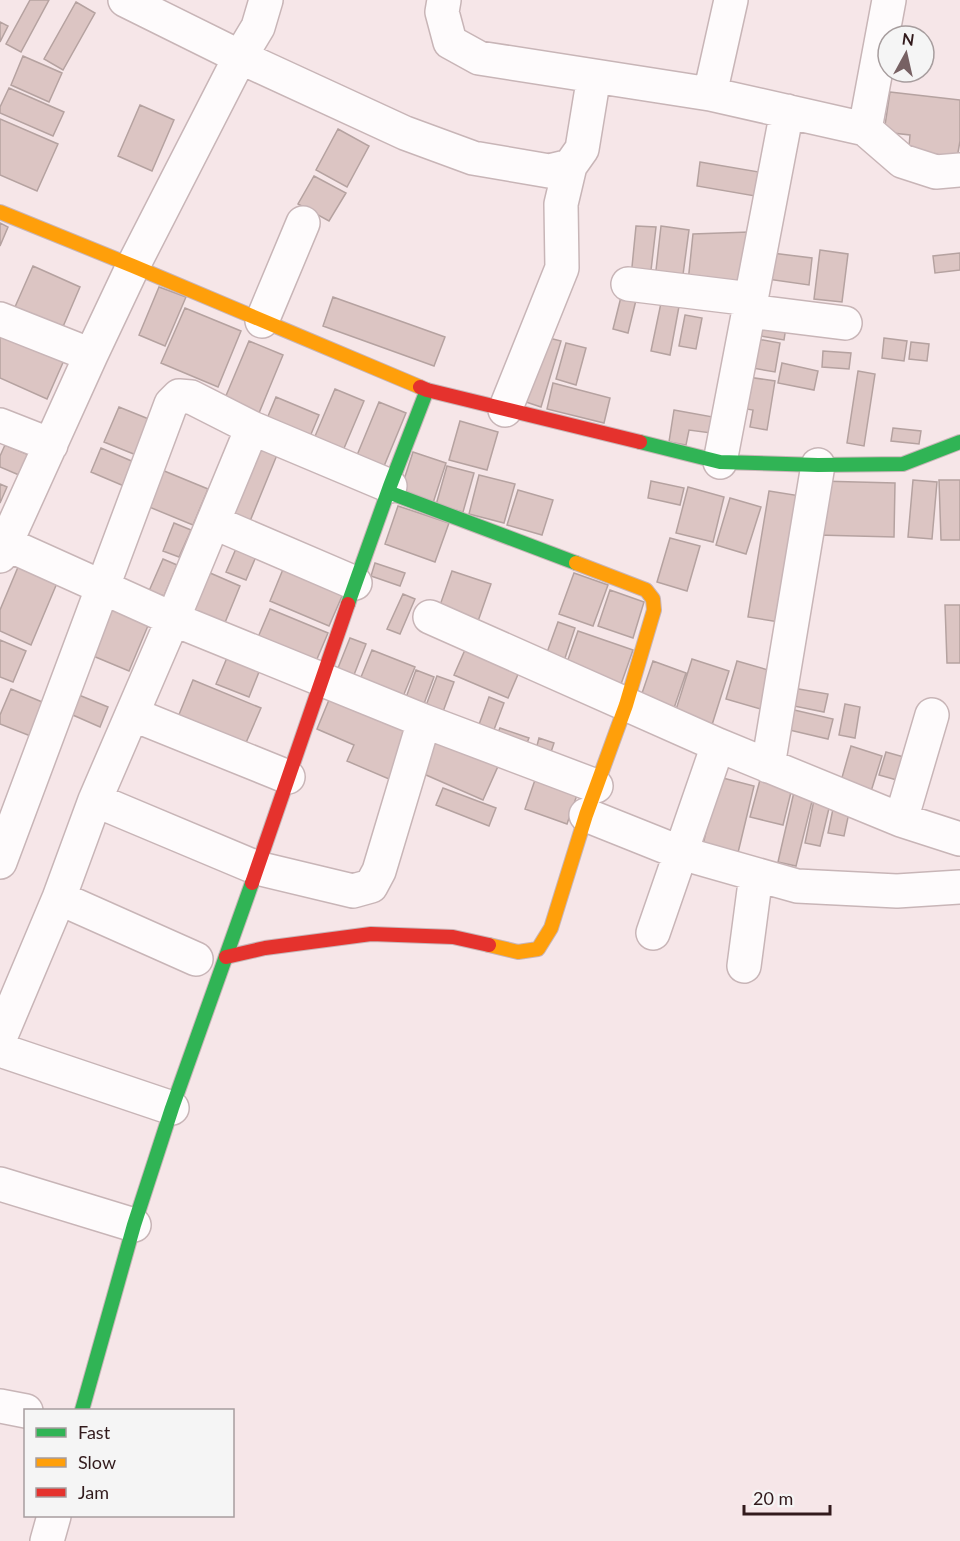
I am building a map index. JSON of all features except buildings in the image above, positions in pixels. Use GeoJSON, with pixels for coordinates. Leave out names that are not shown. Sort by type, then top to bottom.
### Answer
{"type":"FeatureCollection","features":[{"type":"Feature","properties":{"kind":"street"},"geometry":{"type":"LineString","coordinates":[[124,0],[240,57],[405,133],[472,158],[549,171],[570,166]]}},
{"type":"Feature","properties":{"kind":"street"},"geometry":{"type":"LineString","coordinates":[[266,0],[258,27],[240,57],[133,266],[2,547],[424,721],[591,801],[681,853],[797,886],[897,891],[960,887]]}},
{"type":"Feature","properties":{"kind":"street"},"geometry":{"type":"LineString","coordinates":[[444,0],[442,12],[450,42],[479,58],[710,94],[865,129],[902,161],[936,172],[960,170]]}},
{"type":"Feature","properties":{"kind":"street"},"geometry":{"type":"LineString","coordinates":[[710,94],[731,0]]}},
{"type":"Feature","properties":{"kind":"street"},"geometry":{"type":"LineString","coordinates":[[865,129],[889,0]]}},
{"type":"Feature","properties":{"kind":"street"},"geometry":{"type":"LineString","coordinates":[[505,410],[562,268],[561,204],[570,166],[582,149],[594,76]]}},
{"type":"Feature","properties":{"kind":"street"},"geometry":{"type":"LineString","coordinates":[[720,462],[787,111]]}},
{"type":"Feature","properties":{"kind":"street"},"geometry":{"type":"LineString","coordinates":[[0,212],[427,390],[720,462],[818,465],[903,464],[960,442]]}},
{"type":"Feature","properties":{"kind":"street"},"geometry":{"type":"LineString","coordinates":[[262,321],[303,223]]}},
{"type":"Feature","properties":{"kind":"street"},"geometry":{"type":"LineString","coordinates":[[628,284],[845,322]]}},
{"type":"Feature","properties":{"kind":"street"},"geometry":{"type":"LineString","coordinates":[[0,319],[91,355]]}},
{"type":"Feature","properties":{"kind":"street"},"geometry":{"type":"LineString","coordinates":[[82,1409],[134,1225],[172,1108],[211,958],[257,868],[355,583],[427,390]]}},
{"type":"Feature","properties":{"kind":"street"},"geometry":{"type":"LineString","coordinates":[[0,862],[171,404],[179,396],[191,397],[252,428],[389,489],[646,590],[653,599],[654,610],[626,705],[591,801],[551,928],[538,949],[518,952],[453,937],[371,934],[265,948],[211,958],[59,898]]}},
{"type":"Feature","properties":{"kind":"street"},"geometry":{"type":"LineString","coordinates":[[0,424],[51,445]]}},
{"type":"Feature","properties":{"kind":"street"},"geometry":{"type":"LineString","coordinates":[[0,1038],[59,898],[95,800],[252,428]]}},
{"type":"Feature","properties":{"kind":"street"},"geometry":{"type":"LineString","coordinates":[[768,766],[818,465]]}},
{"type":"Feature","properties":{"kind":"street"},"geometry":{"type":"LineString","coordinates":[[213,522],[355,583]]}},
{"type":"Feature","properties":{"kind":"street"},"geometry":{"type":"LineString","coordinates":[[430,617],[768,766],[901,820],[960,839]]}},
{"type":"Feature","properties":{"kind":"street"},"geometry":{"type":"LineString","coordinates":[[132,714],[288,777]]}},
{"type":"Feature","properties":{"kind":"street"},"geometry":{"type":"LineString","coordinates":[[901,820],[932,715]]}},
{"type":"Feature","properties":{"kind":"street"},"geometry":{"type":"LineString","coordinates":[[95,800],[257,868],[353,891],[371,886],[379,871],[424,721]]}},
{"type":"Feature","properties":{"kind":"street"},"geometry":{"type":"LineString","coordinates":[[653,933],[718,745]]}},
{"type":"Feature","properties":{"kind":"street"},"geometry":{"type":"LineString","coordinates":[[744,966],[756,875]]}},
{"type":"Feature","properties":{"kind":"street"},"geometry":{"type":"LineString","coordinates":[[0,1050],[172,1108]]}},
{"type":"Feature","properties":{"kind":"street"},"geometry":{"type":"LineString","coordinates":[[0,1184],[134,1225]]}},
{"type":"Feature","properties":{"kind":"street"},"geometry":{"type":"LineString","coordinates":[[0,1406],[24,1411]]}},
{"type":"Feature","properties":{"kind":"street"},"geometry":{"type":"LineString","coordinates":[[47,1541],[53,1517]]}},
{"type":"Feature","properties":{"kind":"traffic: fast"},"geometry":{"type":"LineString","coordinates":[[348,604],[427,390]]}},
{"type":"Feature","properties":{"kind":"traffic: fast"},"geometry":{"type":"LineString","coordinates":[[640,442],[720,462],[818,465],[903,464],[960,442]]}},
{"type":"Feature","properties":{"kind":"traffic: fast"},"geometry":{"type":"LineString","coordinates":[[388,492],[576,563]]}},
{"type":"Feature","properties":{"kind":"traffic: fast"},"geometry":{"type":"LineString","coordinates":[[82,1409],[134,1225],[172,1108],[252,883]]}},
{"type":"Feature","properties":{"kind":"traffic: slow"},"geometry":{"type":"LineString","coordinates":[[0,212],[420,387]]}},
{"type":"Feature","properties":{"kind":"traffic: slow"},"geometry":{"type":"LineString","coordinates":[[489,945],[518,952],[538,949],[551,928],[586,815],[626,705],[654,610],[653,599],[646,590],[576,563]]}},
{"type":"Feature","properties":{"kind":"traffic: jam"},"geometry":{"type":"LineString","coordinates":[[420,387],[640,442]]}},
{"type":"Feature","properties":{"kind":"traffic: jam"},"geometry":{"type":"LineString","coordinates":[[252,883],[348,604]]}},
{"type":"Feature","properties":{"kind":"traffic: jam"},"geometry":{"type":"LineString","coordinates":[[226,957],[265,948],[371,934],[453,937],[489,945]]}}]}
